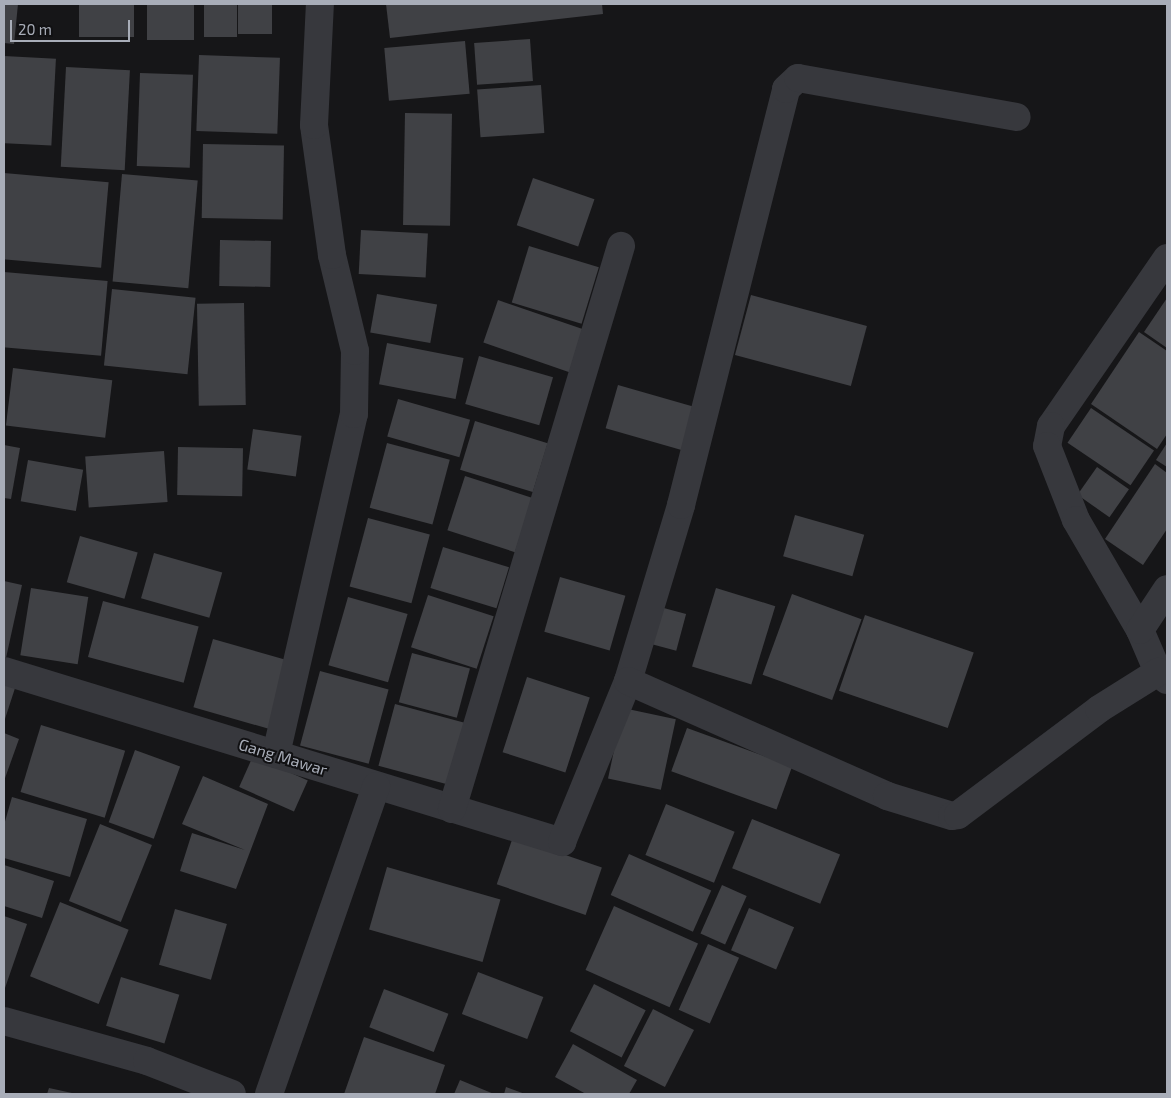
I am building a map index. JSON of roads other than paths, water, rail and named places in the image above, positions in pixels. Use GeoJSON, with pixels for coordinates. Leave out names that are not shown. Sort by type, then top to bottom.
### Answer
{"type":"FeatureCollection","features":[{"type":"Feature","properties":{"kind":"street"},"geometry":{"type":"LineString","coordinates":[[276,754],[354,414],[355,351],[332,255],[314,125],[320,4]]}},
{"type":"Feature","properties":{"kind":"street"},"geometry":{"type":"LineString","coordinates":[[1016,117],[798,78],[786,89],[700,437],[628,681],[887,796],[952,816],[958,815],[1099,709],[1163,676],[1140,630],[1076,520],[1047,446],[1051,426],[1167,258]]}},
{"type":"Feature","properties":{"kind":"street"},"geometry":{"type":"LineString","coordinates":[[452,809],[621,246]]}},
{"type":"Feature","properties":{"kind":"street"},"geometry":{"type":"LineString","coordinates":[[1140,630],[1167,589]]}},
{"type":"Feature","properties":{"kind":"street","name":"Gang Mawar"},"geometry":{"type":"LineString","coordinates":[[4,670],[562,842],[628,681]]}},
{"type":"Feature","properties":{"kind":"street"},"geometry":{"type":"LineString","coordinates":[[269,1094],[376,786]]}},
{"type":"Feature","properties":{"kind":"street"},"geometry":{"type":"LineString","coordinates":[[4,1021],[147,1061],[232,1094]]}}]}
